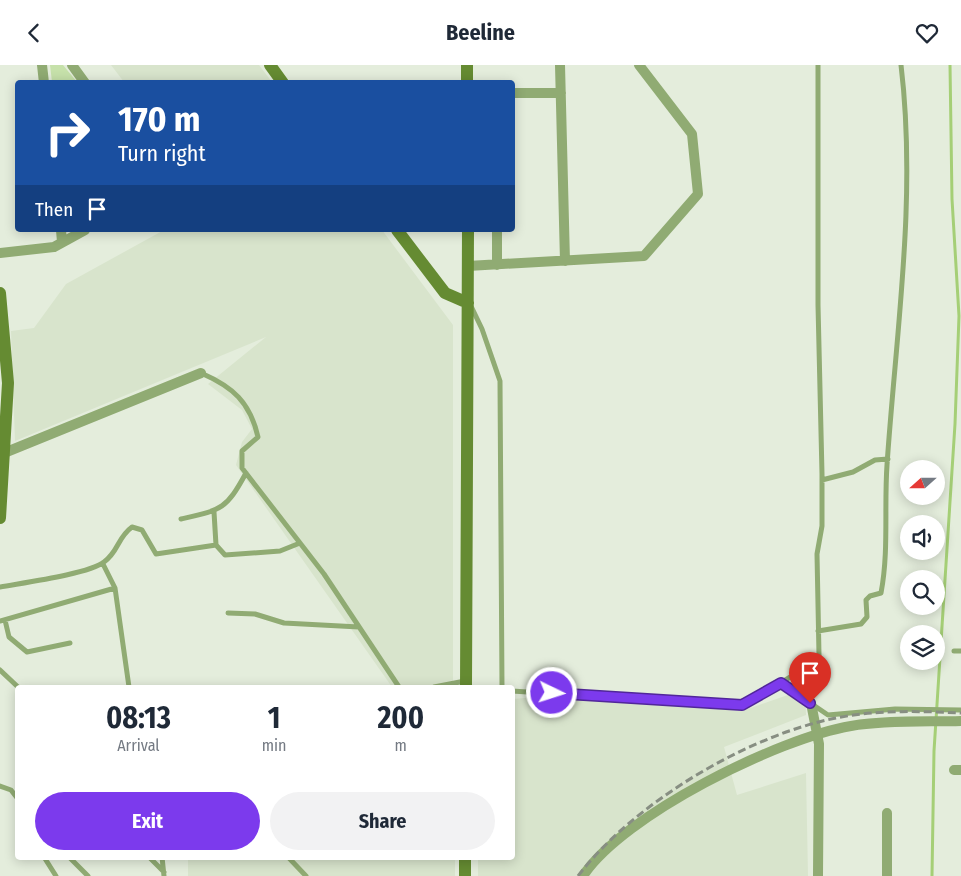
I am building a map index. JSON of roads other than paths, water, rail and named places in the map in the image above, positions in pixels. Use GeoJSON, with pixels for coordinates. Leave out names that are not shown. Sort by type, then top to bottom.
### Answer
{"type":"FeatureCollection","features":[{"type":"Feature","properties":{"kind":"street"},"geometry":{"type":"LineString","coordinates":[[42,65],[44,80]]}},
{"type":"Feature","properties":{"kind":"street"},"geometry":{"type":"LineString","coordinates":[[72,65],[84,80]]}},
{"type":"Feature","properties":{"kind":"street"},"geometry":{"type":"LineString","coordinates":[[467,65],[467,80]]}},
{"type":"Feature","properties":{"kind":"street"},"geometry":{"type":"LineString","coordinates":[[560,65],[565,261]]}},
{"type":"Feature","properties":{"kind":"street"},"geometry":{"type":"LineString","coordinates":[[468,266],[644,257],[698,194],[692,134],[639,65]]}},
{"type":"Feature","properties":{"kind":"street"},"geometry":{"type":"LineString","coordinates":[[274,67],[281,80]]}},
{"type":"Feature","properties":{"kind":"street"},"geometry":{"type":"LineString","coordinates":[[515,93],[561,93]]}},
{"type":"Feature","properties":{"kind":"street"},"geometry":{"type":"LineString","coordinates":[[61,232],[62,243]]}},
{"type":"Feature","properties":{"kind":"street"},"geometry":{"type":"LineString","coordinates":[[0,253],[54,247],[81,232]]}},
{"type":"Feature","properties":{"kind":"street"},"geometry":{"type":"LineString","coordinates":[[398,232],[445,293],[468,303]]}},
{"type":"Feature","properties":{"kind":"street"},"geometry":{"type":"LineString","coordinates":[[466,684],[468,232]]}},
{"type":"Feature","properties":{"kind":"street"},"geometry":{"type":"LineString","coordinates":[[497,232],[497,265]]}},
{"type":"Feature","properties":{"kind":"street"},"geometry":{"type":"LineString","coordinates":[[0,293],[8,383],[3,408],[4,453],[0,518]]}},
{"type":"Feature","properties":{"kind":"street"},"geometry":{"type":"LineString","coordinates":[[4,453],[201,373]]}},
{"type":"Feature","properties":{"kind":"street"},"geometry":{"type":"LineString","coordinates":[[810,703],[819,744],[818,876]]}},
{"type":"Feature","properties":{"kind":"street"},"geometry":{"type":"LineString","coordinates":[[583,876],[606,849],[632,829],[697,787],[726,771],[816,733],[852,726],[961,721]]}},
{"type":"Feature","properties":{"kind":"street"},"geometry":{"type":"LineString","coordinates":[[887,813],[887,876]]}},
{"type":"Feature","properties":{"kind":"street"},"geometry":{"type":"LineString","coordinates":[[465,860],[465,876]]}},
{"type":"Feature","properties":{"kind":"lane"},"geometry":{"type":"LineString","coordinates":[[515,691],[742,705],[807,667],[819,655],[817,554],[822,526],[822,480],[818,305],[818,65]]}},
{"type":"Feature","properties":{"kind":"lane"},"geometry":{"type":"LineString","coordinates":[[818,631],[862,624],[867,617],[866,600],[870,596],[881,593],[885,573],[888,459],[900,326],[907,161],[901,65]]}},
{"type":"Feature","properties":{"kind":"lane"},"geometry":{"type":"LineString","coordinates":[[468,303],[473,306],[500,381],[502,685]]}},
{"type":"Feature","properties":{"kind":"lane"},"geometry":{"type":"LineString","coordinates":[[201,373],[222,382],[240,397],[255,423],[258,437],[242,451],[242,468],[300,543],[398,685]]}},
{"type":"Feature","properties":{"kind":"lane"},"geometry":{"type":"LineString","coordinates":[[822,480],[853,472],[875,460],[888,459]]}},
{"type":"Feature","properties":{"kind":"lane"},"geometry":{"type":"LineString","coordinates":[[181,519],[214,512],[226,505],[246,473]]}},
{"type":"Feature","properties":{"kind":"lane"},"geometry":{"type":"LineString","coordinates":[[214,512],[216,545],[225,555],[280,551],[300,543]]}},
{"type":"Feature","properties":{"kind":"lane"},"geometry":{"type":"LineString","coordinates":[[0,587],[55,577],[103,564],[114,553],[122,534],[132,527],[142,530],[156,554],[216,545]]}},
{"type":"Feature","properties":{"kind":"lane"},"geometry":{"type":"LineString","coordinates":[[103,564],[115,588],[129,685]]}},
{"type":"Feature","properties":{"kind":"lane"},"geometry":{"type":"LineString","coordinates":[[70,643],[26,652],[9,637],[2,620],[115,588]]}},
{"type":"Feature","properties":{"kind":"lane"},"geometry":{"type":"LineString","coordinates":[[228,613],[255,614],[284,623],[359,627]]}},
{"type":"Feature","properties":{"kind":"lane"},"geometry":{"type":"LineString","coordinates":[[954,651],[961,651]]}},
{"type":"Feature","properties":{"kind":"lane"},"geometry":{"type":"LineString","coordinates":[[0,670],[16,685]]}},
{"type":"Feature","properties":{"kind":"lane"},"geometry":{"type":"LineString","coordinates":[[781,683],[828,715],[907,709],[959,710]]}},
{"type":"Feature","properties":{"kind":"lane"},"geometry":{"type":"LineString","coordinates":[[0,786],[11,790],[15,795]]}},
{"type":"Feature","properties":{"kind":"lane"},"geometry":{"type":"LineString","coordinates":[[46,860],[56,876]]}},
{"type":"Feature","properties":{"kind":"lane"},"geometry":{"type":"LineString","coordinates":[[72,860],[88,876]]}},
{"type":"Feature","properties":{"kind":"lane"},"geometry":{"type":"LineString","coordinates":[[152,860],[164,874]]}},
{"type":"Feature","properties":{"kind":"lane"},"geometry":{"type":"LineString","coordinates":[[162,860],[164,874]]}},
{"type":"Feature","properties":{"kind":"lane"},"geometry":{"type":"LineString","coordinates":[[291,860],[306,876]]}},
{"type":"Feature","properties":{"kind":"waterway"},"geometry":{"type":"LineString","coordinates":[[932,876],[934,751],[955,424],[959,316],[952,199],[950,65]]}},
{"type":"Feature","properties":{"kind":"railway"},"geometry":{"type":"LineString","coordinates":[[578,876],[601,849],[629,823],[661,799],[694,776],[766,740],[801,727],[851,715],[898,712],[961,713]]}}]}
